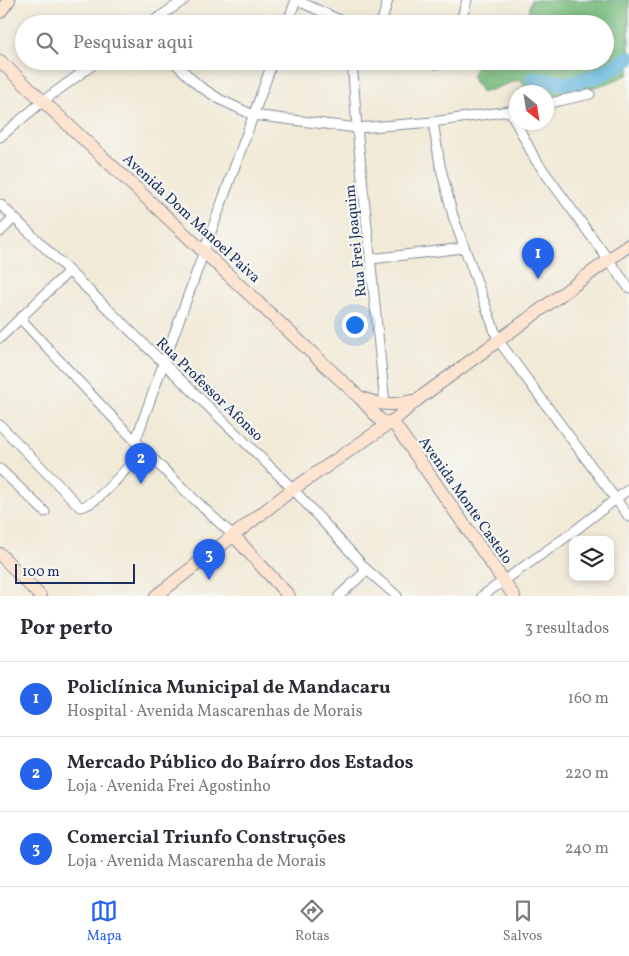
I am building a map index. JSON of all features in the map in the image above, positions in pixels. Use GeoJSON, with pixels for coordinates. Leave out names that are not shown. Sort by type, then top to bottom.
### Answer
{"type":"FeatureCollection","features":[{"type":"Feature","properties":{"kind":"main road"},"geometry":{"type":"LineString","coordinates":[[0,12],[9,0]]}},
{"type":"Feature","properties":{"kind":"main road","name":"Avenida Dom Manoel Paiva"},"geometry":{"type":"LineString","coordinates":[[1,60],[360,398],[387,414]]}},
{"type":"Feature","properties":{"kind":"main road"},"geometry":{"type":"LineString","coordinates":[[161,595],[293,489],[366,438],[387,414],[417,400],[629,245]]}},
{"type":"Feature","properties":{"kind":"main road","name":"Avenida Monte Castelo"},"geometry":{"type":"LineString","coordinates":[[387,414],[514,596]]}},
{"type":"Feature","properties":{"kind":"main road"},"geometry":{"type":"LineString","coordinates":[[234,536],[289,596]]}},
{"type":"Feature","properties":{"kind":"main road"},"geometry":{"type":"LineString","coordinates":[[0,554],[40,596]]}},
{"type":"Feature","properties":{"kind":"street"},"geometry":{"type":"LineString","coordinates":[[162,15],[184,0]]}},
{"type":"Feature","properties":{"kind":"street"},"geometry":{"type":"LineString","coordinates":[[290,15],[296,0],[329,15]]}},
{"type":"Feature","properties":{"kind":"street"},"geometry":{"type":"LineString","coordinates":[[383,15],[388,0]]}},
{"type":"Feature","properties":{"kind":"street"},"geometry":{"type":"LineString","coordinates":[[463,15],[467,0]]}},
{"type":"Feature","properties":{"kind":"street"},"geometry":{"type":"LineString","coordinates":[[0,137],[86,70]]}},
{"type":"Feature","properties":{"kind":"street"},"geometry":{"type":"LineString","coordinates":[[182,70],[199,86],[221,100],[253,115],[356,128],[433,122],[509,111]]}},
{"type":"Feature","properties":{"kind":"street"},"geometry":{"type":"LineString","coordinates":[[135,442],[270,70]]}},
{"type":"Feature","properties":{"kind":"street","name":"Rua Frei Joaquim"},"geometry":{"type":"LineString","coordinates":[[353,74],[356,128],[387,414]]}},
{"type":"Feature","properties":{"kind":"street"},"geometry":{"type":"LineString","coordinates":[[554,102],[590,94]]}},
{"type":"Feature","properties":{"kind":"street"},"geometry":{"type":"LineString","coordinates":[[433,122],[440,165],[463,248],[498,340],[629,517]]}},
{"type":"Feature","properties":{"kind":"street"},"geometry":{"type":"LineString","coordinates":[[518,130],[535,159],[629,288]]}},
{"type":"Feature","properties":{"kind":"street","name":"Rua Professor Afonso"},"geometry":{"type":"LineString","coordinates":[[0,204],[293,489],[367,570],[397,596]]}},
{"type":"Feature","properties":{"kind":"street"},"geometry":{"type":"LineString","coordinates":[[0,232],[14,218]]}},
{"type":"Feature","properties":{"kind":"street"},"geometry":{"type":"LineString","coordinates":[[371,259],[463,248]]}},
{"type":"Feature","properties":{"kind":"street"},"geometry":{"type":"LineString","coordinates":[[0,338],[68,272]]}},
{"type":"Feature","properties":{"kind":"street"},"geometry":{"type":"LineString","coordinates":[[20,318],[183,491],[234,536]]}},
{"type":"Feature","properties":{"kind":"street"},"geometry":{"type":"LineString","coordinates":[[0,425],[68,497],[80,507],[87,505],[143,450]]}},
{"type":"Feature","properties":{"kind":"street"},"geometry":{"type":"LineString","coordinates":[[0,469],[45,512]]}},
{"type":"Feature","properties":{"kind":"street"},"geometry":{"type":"LineString","coordinates":[[482,596],[504,582],[629,488]]}},
{"type":"Feature","properties":{"kind":"street"},"geometry":{"type":"LineString","coordinates":[[339,596],[367,570]]}},
{"type":"Feature","properties":{"kind":"green space"},"geometry":{"type":"Polygon","coordinates":[[[531,0],[629,0],[629,74],[608,83],[554,99],[554,85],[524,85],[521,79],[482,93],[471,76],[475,70],[614,70],[614,15],[527,15],[531,0]]]}},
{"type":"Feature","properties":{"kind":"waterway"},"geometry":{"type":"LineString","coordinates":[[614,67],[629,58]]}},
{"type":"Feature","properties":{"kind":"waterway"},"geometry":{"type":"LineString","coordinates":[[533,79],[570,84],[609,70]]}},
{"type":"Feature","properties":{"kind":"place","name":"Policlínica Municipal de Mandacaru"},"geometry":{"type":"Point","coordinates":[538,279]}},
{"type":"Feature","properties":{"kind":"place","name":"Mercado Público do Baírro dos Estados"},"geometry":{"type":"Point","coordinates":[141,484]}},
{"type":"Feature","properties":{"kind":"place","name":"Comercial Triunfo Construções"},"geometry":{"type":"Point","coordinates":[209,580]}}]}
